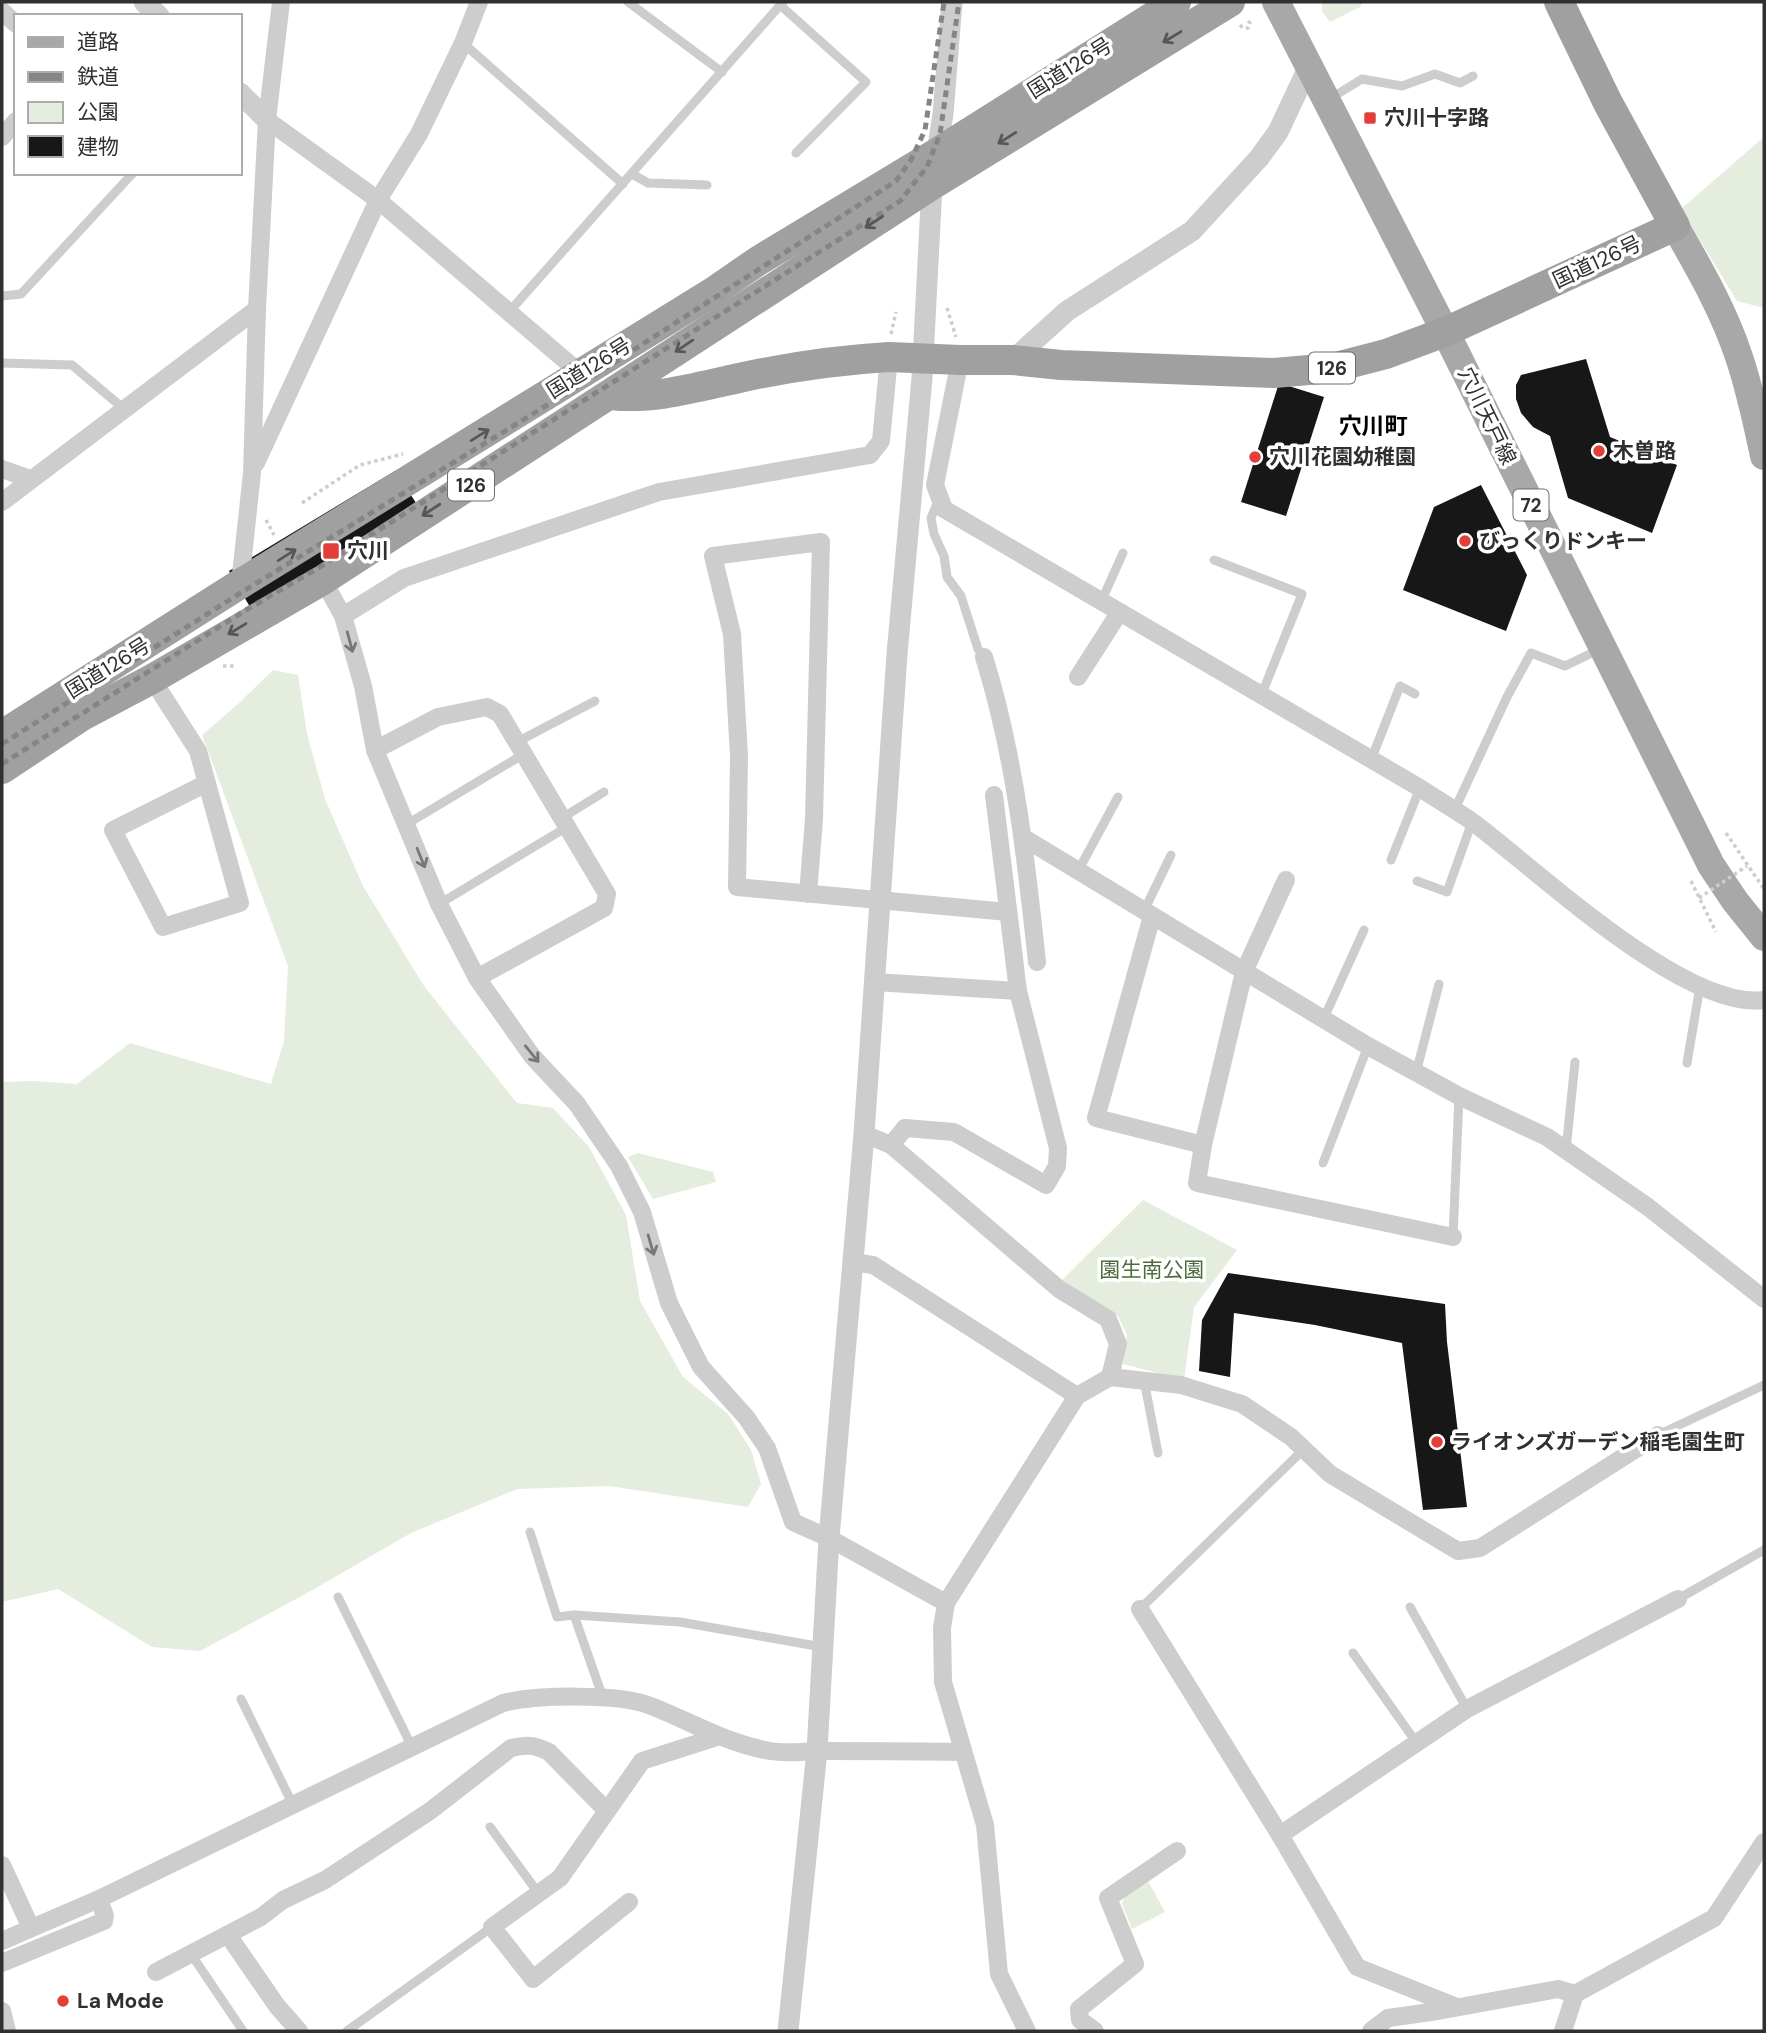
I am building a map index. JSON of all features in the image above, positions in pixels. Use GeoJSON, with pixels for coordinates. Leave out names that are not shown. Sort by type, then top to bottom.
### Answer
{"type":"FeatureCollection","features":[{"type":"Feature","properties":{"kind":"highway","name":"国道126号"},"geometry":{"type":"LineString","coordinates":[[2,735],[1176,2]]}},
{"type":"Feature","properties":{"kind":"highway","name":"国道126号"},"geometry":{"type":"LineString","coordinates":[[2,769],[82,716],[152,679],[323,580],[932,185],[1230,2]]}},
{"type":"Feature","properties":{"kind":"highway"},"geometry":{"type":"LineString","coordinates":[[1559,2],[1608,103],[1675,226]]}},
{"type":"Feature","properties":{"kind":"highway","name":"国道126号"},"geometry":{"type":"LineString","coordinates":[[611,395],[630,397],[673,392],[889,350],[958,349],[1013,360],[1061,365],[1274,373],[1332,368],[1386,354],[1445,332],[1675,226]]}},
{"type":"Feature","properties":{"kind":"main road","name":"穴川天戸線"},"geometry":{"type":"LineString","coordinates":[[1276,2],[1445,332],[1711,866],[1764,937]]}},
{"type":"Feature","properties":{"kind":"main road"},"geometry":{"type":"LineString","coordinates":[[1675,226],[1707,283],[1738,354],[1753,404],[1764,456]]}},
{"type":"Feature","properties":{"kind":"street"},"geometry":{"type":"LineString","coordinates":[[144,2],[157,14]]}},
{"type":"Feature","properties":{"kind":"street"},"geometry":{"type":"LineString","coordinates":[[240,584],[252,473],[267,120],[281,2]]}},
{"type":"Feature","properties":{"kind":"street"},"geometry":{"type":"LineString","coordinates":[[252,473],[378,200],[419,134],[463,43],[479,2]]}},
{"type":"Feature","properties":{"kind":"street"},"geometry":{"type":"LineString","coordinates":[[788,2031],[817,1751],[829,1538],[864,1134],[897,653],[922,378],[932,185],[943,114],[952,2]]}},
{"type":"Feature","properties":{"kind":"street"},"geometry":{"type":"LineString","coordinates":[[1013,360],[1067,311],[1192,231],[1226,197],[1266,150],[1278,132],[1309,66]]}},
{"type":"Feature","properties":{"kind":"street"},"geometry":{"type":"LineString","coordinates":[[242,95],[267,120],[378,200],[580,373]]}},
{"type":"Feature","properties":{"kind":"street"},"geometry":{"type":"LineString","coordinates":[[2,502],[257,309]]}},
{"type":"Feature","properties":{"kind":"street"},"geometry":{"type":"LineString","coordinates":[[958,349],[935,485],[944,509],[1420,788],[1472,822],[1628,946],[1700,986],[1755,1002],[1764,1000]]}},
{"type":"Feature","properties":{"kind":"street"},"geometry":{"type":"LineString","coordinates":[[343,616],[404,578],[659,492],[870,455],[881,441],[889,350]]}},
{"type":"Feature","properties":{"kind":"street"},"geometry":{"type":"LineString","coordinates":[[2,469],[30,480]]}},
{"type":"Feature","properties":{"kind":"street"},"geometry":{"type":"LineString","coordinates":[[808,894],[814,819],[821,542],[713,556],[732,634],[739,756],[737,887],[808,894],[1008,912]]}},
{"type":"Feature","properties":{"kind":"street"},"geometry":{"type":"LineString","coordinates":[[323,580],[343,616],[363,686],[375,750],[439,904],[477,978],[532,1055],[577,1104],[619,1166],[642,1212],[669,1303],[701,1367],[746,1417],[767,1448],[793,1522],[829,1538],[946,1603]]}},
{"type":"Feature","properties":{"kind":"street"},"geometry":{"type":"LineString","coordinates":[[1078,677],[1119,613]]}},
{"type":"Feature","properties":{"kind":"street"},"geometry":{"type":"LineString","coordinates":[[984,657],[1008,746],[1024,838],[1037,962]]}},
{"type":"Feature","properties":{"kind":"street"},"geometry":{"type":"LineString","coordinates":[[152,679],[198,751],[207,783],[240,903],[163,928],[113,830],[207,783]]}},
{"type":"Feature","properties":{"kind":"street"},"geometry":{"type":"LineString","coordinates":[[375,750],[438,717],[487,707],[500,714],[607,894],[604,908],[477,978]]}},
{"type":"Feature","properties":{"kind":"street"},"geometry":{"type":"LineString","coordinates":[[891,1145],[905,1128],[954,1132],[1046,1185],[1057,1166],[1058,1148],[1018,991],[994,795]]}},
{"type":"Feature","properties":{"kind":"street"},"geometry":{"type":"LineString","coordinates":[[1024,838],[1368,1046],[1460,1097],[1547,1137],[1648,1207],[1764,1299]]}},
{"type":"Feature","properties":{"kind":"street"},"geometry":{"type":"LineString","coordinates":[[1286,880],[1244,972],[1203,1145],[1197,1183],[1453,1237]]}},
{"type":"Feature","properties":{"kind":"street"},"geometry":{"type":"LineString","coordinates":[[1148,914],[1096,1118],[1203,1145]]}},
{"type":"Feature","properties":{"kind":"street"},"geometry":{"type":"LineString","coordinates":[[875,982],[1018,991]]}},
{"type":"Feature","properties":{"kind":"street"},"geometry":{"type":"LineString","coordinates":[[864,1134],[891,1145],[1059,1289],[1108,1319],[1118,1344],[1110,1377]]}},
{"type":"Feature","properties":{"kind":"street"},"geometry":{"type":"LineString","coordinates":[[852,1262],[873,1265],[1077,1396]]}},
{"type":"Feature","properties":{"kind":"street"},"geometry":{"type":"LineString","coordinates":[[1027,2031],[999,1974],[985,1825],[943,1682],[942,1629],[946,1603],[1077,1396],[1110,1377],[1181,1385],[1242,1404],[1292,1437],[1330,1474],[1458,1551],[1480,1548],[1658,1435]]}},
{"type":"Feature","properties":{"kind":"street"},"geometry":{"type":"LineString","coordinates":[[1280,1835],[1467,1709],[1678,1599]]}},
{"type":"Feature","properties":{"kind":"street"},"geometry":{"type":"LineString","coordinates":[[1140,1609],[1280,1835],[1357,1967],[1457,2007]]}},
{"type":"Feature","properties":{"kind":"street"},"geometry":{"type":"LineString","coordinates":[[2,1941],[99,1899],[503,1703],[523,1698],[627,1699],[649,1705],[717,1737],[769,1751],[962,1752]]}},
{"type":"Feature","properties":{"kind":"street"},"geometry":{"type":"LineString","coordinates":[[629,1902],[533,1979],[492,1927],[560,1878],[642,1761],[717,1737]]}},
{"type":"Feature","properties":{"kind":"street"},"geometry":{"type":"LineString","coordinates":[[156,1972],[228,1936],[261,1917],[283,1900],[337,1873],[430,1811],[511,1748],[525,1744],[549,1752],[606,1810]]}},
{"type":"Feature","properties":{"kind":"street"},"geometry":{"type":"LineString","coordinates":[[1563,2031],[1575,1994],[1714,1918],[1764,1842]]}},
{"type":"Feature","properties":{"kind":"street"},"geometry":{"type":"LineString","coordinates":[[1096,2031],[1080,2020],[1079,2009],[1135,1964],[1108,1898],[1177,1851]]}},
{"type":"Feature","properties":{"kind":"street"},"geometry":{"type":"LineString","coordinates":[[2,1865],[31,1928]]}},
{"type":"Feature","properties":{"kind":"street"},"geometry":{"type":"LineString","coordinates":[[2,1963],[104,1921],[106,1916],[99,1899]]}},
{"type":"Feature","properties":{"kind":"street"},"geometry":{"type":"LineString","coordinates":[[228,1936],[277,2006],[299,2031]]}},
{"type":"Feature","properties":{"kind":"street"},"geometry":{"type":"LineString","coordinates":[[1371,2031],[1388,2018],[1558,1989],[1575,1994]]}},
{"type":"Feature","properties":{"kind":"street"},"geometry":{"type":"LineString","coordinates":[[2,2011],[7,2031]]}},
{"type":"Feature","properties":{"kind":"lane"},"geometry":{"type":"LineString","coordinates":[[628,2],[722,72]]}},
{"type":"Feature","properties":{"kind":"lane"},"geometry":{"type":"LineString","coordinates":[[509,312],[782,4],[866,82],[796,153]]}},
{"type":"Feature","properties":{"kind":"lane"},"geometry":{"type":"LineString","coordinates":[[463,43],[623,184]]}},
{"type":"Feature","properties":{"kind":"lane"},"geometry":{"type":"LineString","coordinates":[[1326,101],[1362,79],[1402,86],[1435,74],[1460,83],[1473,76]]}},
{"type":"Feature","properties":{"kind":"lane"},"geometry":{"type":"LineString","coordinates":[[632,174],[648,183],[707,185]]}},
{"type":"Feature","properties":{"kind":"lane"},"geometry":{"type":"LineString","coordinates":[[2,296],[21,294],[130,175]]}},
{"type":"Feature","properties":{"kind":"lane"},"geometry":{"type":"LineString","coordinates":[[2,363],[72,365],[124,409]]}},
{"type":"Feature","properties":{"kind":"lane"},"geometry":{"type":"LineString","coordinates":[[940,498],[931,518],[934,534],[944,556],[947,577],[961,596],[978,649],[984,657]]}},
{"type":"Feature","properties":{"kind":"lane"},"geometry":{"type":"LineString","coordinates":[[1101,602],[1123,553]]}},
{"type":"Feature","properties":{"kind":"lane"},"geometry":{"type":"LineString","coordinates":[[1214,560],[1302,594],[1261,696]]}},
{"type":"Feature","properties":{"kind":"lane"},"geometry":{"type":"LineString","coordinates":[[1454,810],[1531,653],[1565,666],[1602,648]]}},
{"type":"Feature","properties":{"kind":"lane"},"geometry":{"type":"LineString","coordinates":[[1370,761],[1400,686],[1415,694]]}},
{"type":"Feature","properties":{"kind":"lane"},"geometry":{"type":"LineString","coordinates":[[407,824],[595,701]]}},
{"type":"Feature","properties":{"kind":"lane"},"geometry":{"type":"LineString","coordinates":[[1391,860],[1420,788]]}},
{"type":"Feature","properties":{"kind":"lane"},"geometry":{"type":"LineString","coordinates":[[439,904],[564,822],[604,792]]}},
{"type":"Feature","properties":{"kind":"lane"},"geometry":{"type":"LineString","coordinates":[[1078,871],[1118,796]]}},
{"type":"Feature","properties":{"kind":"lane"},"geometry":{"type":"LineString","coordinates":[[1417,881],[1447,892],[1472,822]]}},
{"type":"Feature","properties":{"kind":"lane"},"geometry":{"type":"LineString","coordinates":[[1148,914],[1171,855]]}},
{"type":"Feature","properties":{"kind":"lane"},"geometry":{"type":"LineString","coordinates":[[1325,1018],[1364,930]]}},
{"type":"Feature","properties":{"kind":"lane"},"geometry":{"type":"LineString","coordinates":[[1416,1073],[1439,985]]}},
{"type":"Feature","properties":{"kind":"lane"},"geometry":{"type":"LineString","coordinates":[[1687,1063],[1700,986]]}},
{"type":"Feature","properties":{"kind":"lane"},"geometry":{"type":"LineString","coordinates":[[1324,1163],[1368,1046]]}},
{"type":"Feature","properties":{"kind":"lane"},"geometry":{"type":"LineString","coordinates":[[1566,1150],[1576,1062]]}},
{"type":"Feature","properties":{"kind":"lane"},"geometry":{"type":"LineString","coordinates":[[1453,1237],[1460,1097]]}},
{"type":"Feature","properties":{"kind":"lane"},"geometry":{"type":"LineString","coordinates":[[1144,1380],[1158,1453]]}},
{"type":"Feature","properties":{"kind":"lane"},"geometry":{"type":"LineString","coordinates":[[1658,1435],[1764,1385]]}},
{"type":"Feature","properties":{"kind":"lane"},"geometry":{"type":"LineString","coordinates":[[1140,1609],[1304,1449]]}},
{"type":"Feature","properties":{"kind":"lane"},"geometry":{"type":"LineString","coordinates":[[530,1532],[557,1617],[574,1615],[680,1622],[824,1647]]}},
{"type":"Feature","properties":{"kind":"lane"},"geometry":{"type":"LineString","coordinates":[[1678,1599],[1764,1550]]}},
{"type":"Feature","properties":{"kind":"lane"},"geometry":{"type":"LineString","coordinates":[[338,1597],[412,1747]]}},
{"type":"Feature","properties":{"kind":"lane"},"geometry":{"type":"LineString","coordinates":[[1410,1607],[1467,1709]]}},
{"type":"Feature","properties":{"kind":"lane"},"geometry":{"type":"LineString","coordinates":[[574,1615],[603,1698]]}},
{"type":"Feature","properties":{"kind":"lane"},"geometry":{"type":"LineString","coordinates":[[1353,1653],[1416,1742]]}},
{"type":"Feature","properties":{"kind":"lane"},"geometry":{"type":"LineString","coordinates":[[241,1699],[293,1805]]}},
{"type":"Feature","properties":{"kind":"lane"},"geometry":{"type":"LineString","coordinates":[[490,1827],[539,1894]]}},
{"type":"Feature","properties":{"kind":"lane"},"geometry":{"type":"LineString","coordinates":[[347,2031],[492,1927]]}},
{"type":"Feature","properties":{"kind":"lane"},"geometry":{"type":"LineString","coordinates":[[191,1954],[243,2031]]}},
{"type":"Feature","properties":{"kind":"path"},"geometry":{"type":"LineString","coordinates":[[945,302],[958,349]]}},
{"type":"Feature","properties":{"kind":"path"},"geometry":{"type":"LineString","coordinates":[[889,350],[896,312]]}},
{"type":"Feature","properties":{"kind":"path"},"geometry":{"type":"LineString","coordinates":[[302,503],[360,465],[411,451]]}},
{"type":"Feature","properties":{"kind":"path"},"geometry":{"type":"LineString","coordinates":[[263,513],[276,539]]}},
{"type":"Feature","properties":{"kind":"path"},"geometry":{"type":"LineString","coordinates":[[1726,833],[1764,888]]}},
{"type":"Feature","properties":{"kind":"path"},"geometry":{"type":"LineString","coordinates":[[1699,898],[1748,866]]}},
{"type":"Feature","properties":{"kind":"path"},"geometry":{"type":"LineString","coordinates":[[1687,874],[1716,932]]}},
{"type":"Feature","properties":{"kind":"green space"},"geometry":{"type":"Polygon","coordinates":[[[1322,2],[1363,2],[1360,7],[1330,22],[1322,11],[1322,2]]]}},
{"type":"Feature","properties":{"kind":"green space"},"geometry":{"type":"Polygon","coordinates":[[[1764,137],[1764,308],[1737,301],[1681,209],[1764,137]]]}},
{"type":"Feature","properties":{"kind":"green space"},"geometry":{"type":"Polygon","coordinates":[[[273,670],[298,675],[307,734],[325,799],[363,886],[424,986],[517,1103],[553,1108],[589,1147],[626,1215],[640,1301],[683,1377],[728,1414],[751,1450],[761,1484],[748,1507],[609,1486],[517,1489],[411,1533],[200,1651],[152,1647],[58,1589],[2,1602],[2,1082],[77,1084],[130,1043],[271,1084],[284,1041],[288,966],[202,735],[273,670]]]}},
{"type":"Feature","properties":{"kind":"green space"},"geometry":{"type":"Polygon","coordinates":[[[638,1153],[713,1172],[716,1182],[653,1199],[628,1157],[638,1153]]]}},
{"type":"Feature","properties":{"kind":"green space","name":"園生南公園"},"geometry":{"type":"Polygon","coordinates":[[[1143,1200],[1237,1250],[1194,1307],[1184,1380],[1123,1364],[1127,1335],[1118,1316],[1060,1282],[1143,1200]]]}},
{"type":"Feature","properties":{"kind":"green space"},"geometry":{"type":"Polygon","coordinates":[[[1148,1881],[1165,1912],[1132,1929],[1122,1904],[1126,1893],[1148,1881]]]}},
{"type":"Feature","properties":{"kind":"building","name":"木曽路"},"geometry":{"type":"Polygon","coordinates":[[[1586,359],[1610,437],[1677,465],[1652,533],[1568,498],[1550,436],[1533,427],[1521,413],[1516,399],[1516,385],[1521,375],[1586,359]]]}},
{"type":"Feature","properties":{"kind":"building"},"geometry":{"type":"Polygon","coordinates":[[[1279,383],[1324,397],[1286,516],[1241,502],[1279,383]]]}},
{"type":"Feature","properties":{"kind":"building"},"geometry":{"type":"Polygon","coordinates":[[[395,471],[428,521],[260,624],[229,571],[395,471]]]}},
{"type":"Feature","properties":{"kind":"building","name":"びっくりドンキー"},"geometry":{"type":"Polygon","coordinates":[[[1481,485],[1527,575],[1506,631],[1403,590],[1434,507],[1481,485]]]}},
{"type":"Feature","properties":{"kind":"building","name":"ライオンズガーデン稲毛園生町"},"geometry":{"type":"Polygon","coordinates":[[[1228,1273],[1445,1304],[1447,1342],[1467,1507],[1423,1510],[1402,1343],[1315,1325],[1234,1313],[1230,1377],[1199,1371],[1202,1320],[1228,1273]]]}},
{"type":"Feature","properties":{"kind":"railway"},"geometry":{"type":"LineString","coordinates":[[2,744],[242,592],[562,396],[896,181],[911,160],[925,130],[944,2]]}},
{"type":"Feature","properties":{"kind":"railway"},"geometry":{"type":"LineString","coordinates":[[2,764],[900,201],[927,167],[940,134],[959,2]]}},
{"type":"Feature","properties":{"kind":"place","name":"穴川十字路"},"geometry":{"type":"Point","coordinates":[1370,118]}},
{"type":"Feature","properties":{"kind":"place","name":"木曽路"},"geometry":{"type":"Point","coordinates":[1599,451]}},
{"type":"Feature","properties":{"kind":"place","name":"穴川花園幼稚園"},"geometry":{"type":"Point","coordinates":[1255,457]}},
{"type":"Feature","properties":{"kind":"place","name":"びっくりドンキー"},"geometry":{"type":"Point","coordinates":[1465,541]}},
{"type":"Feature","properties":{"kind":"place","name":"穴川"},"geometry":{"type":"Point","coordinates":[331,551]}},
{"type":"Feature","properties":{"kind":"place","name":"ライオンズガーデン稲毛園生町"},"geometry":{"type":"Point","coordinates":[1437,1442]}},
{"type":"Feature","properties":{"kind":"place","name":"La Mode"},"geometry":{"type":"Point","coordinates":[63,2001]}},
{"type":"Feature","properties":{"kind":"district","name":"穴川町"},"geometry":{"type":"Point","coordinates":[1373,426]}}]}
